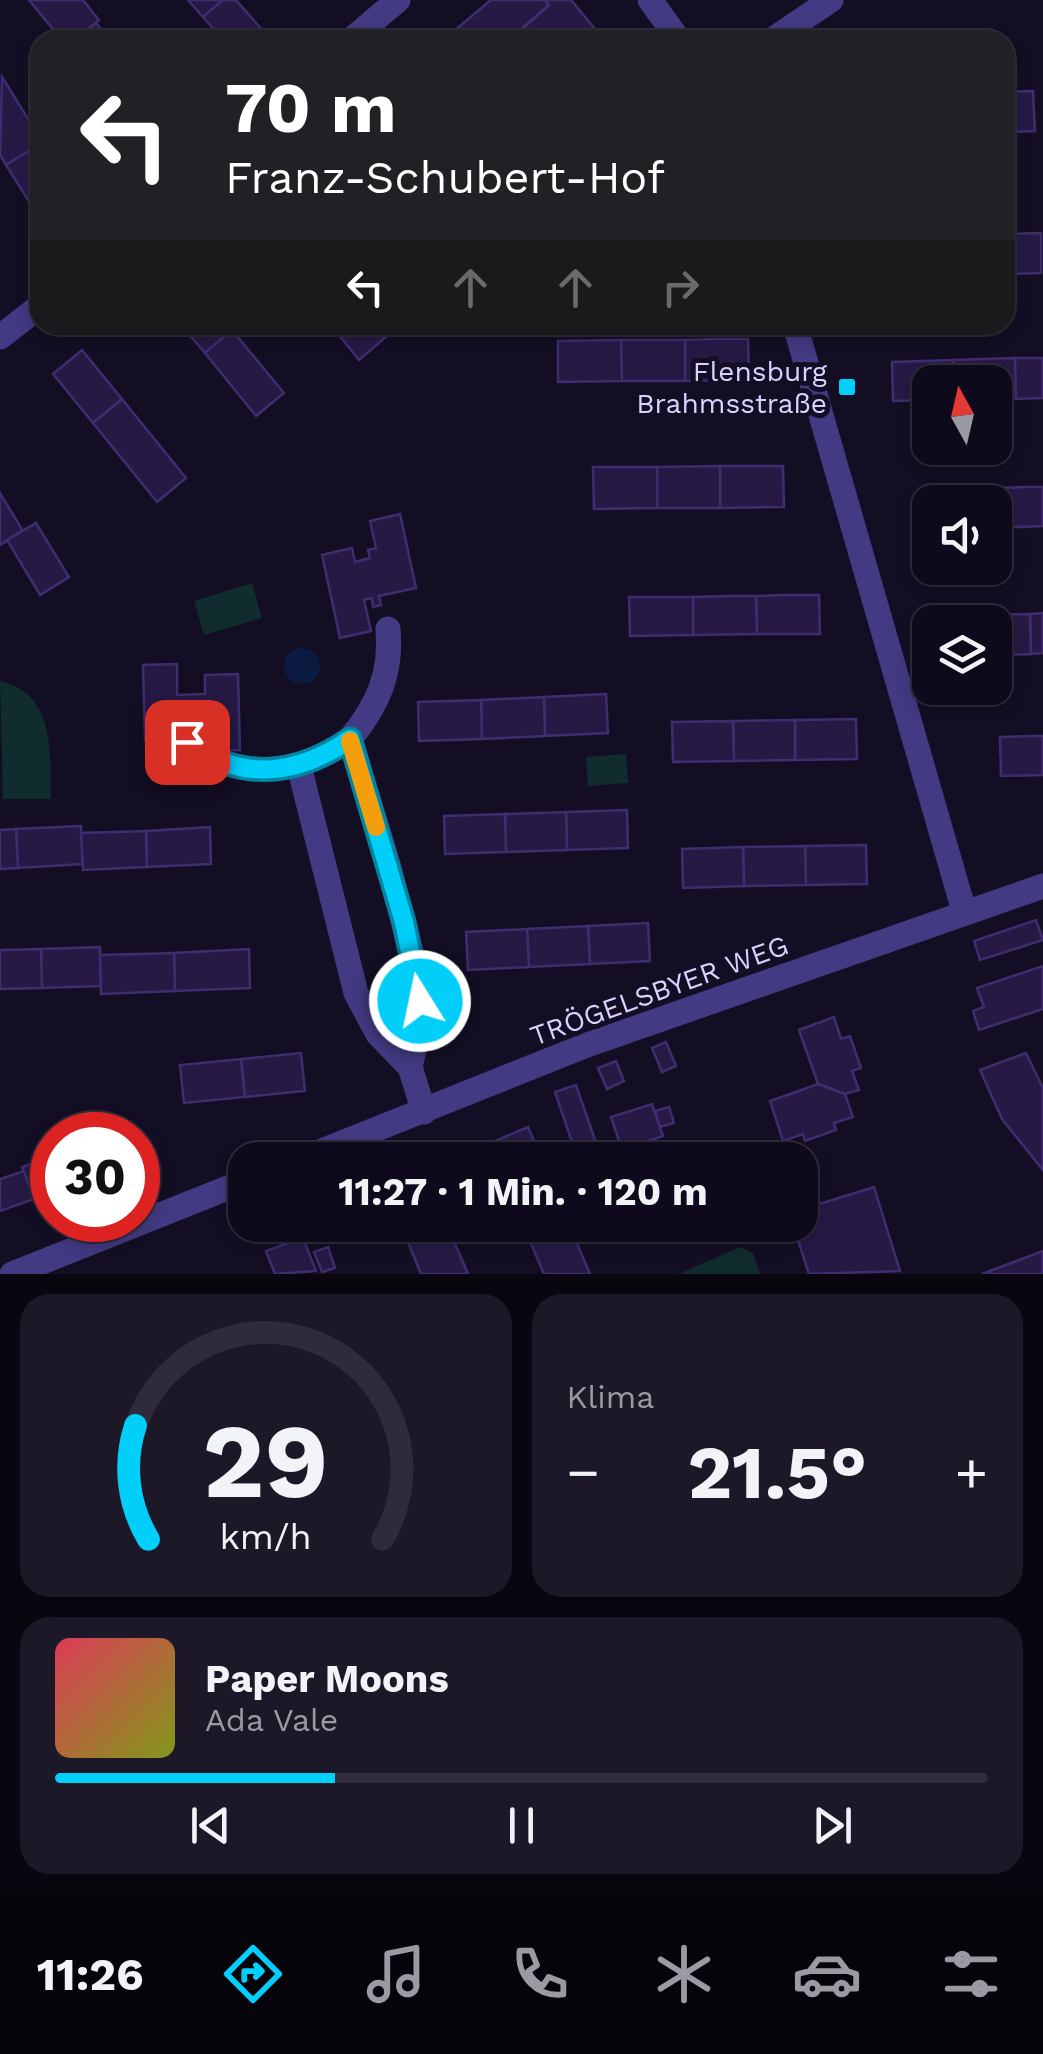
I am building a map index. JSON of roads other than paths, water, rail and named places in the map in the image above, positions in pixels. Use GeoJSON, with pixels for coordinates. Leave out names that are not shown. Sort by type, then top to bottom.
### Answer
{"type":"FeatureCollection","features":[{"type":"Feature","properties":{"kind":"street"},"geometry":{"type":"LineString","coordinates":[[363,30],[398,0]]}},
{"type":"Feature","properties":{"kind":"street"},"geometry":{"type":"LineString","coordinates":[[650,0],[672,30]]}},
{"type":"Feature","properties":{"kind":"street"},"geometry":{"type":"LineString","coordinates":[[786,30],[830,0]]}},
{"type":"Feature","properties":{"kind":"street"},"geometry":{"type":"LineString","coordinates":[[0,337],[30,314]]}},
{"type":"Feature","properties":{"kind":"street"},"geometry":{"type":"LineString","coordinates":[[798,335],[964,911]]}},
{"type":"Feature","properties":{"kind":"street"},"geometry":{"type":"LineString","coordinates":[[187,742],[216,760],[260,771],[299,766],[326,756],[350,739],[368,717],[380,693],[390,658],[388,629]]}},
{"type":"Feature","properties":{"kind":"street"},"geometry":{"type":"LineString","coordinates":[[350,739],[417,974],[418,1029],[410,1066]]}},
{"type":"Feature","properties":{"kind":"street"},"geometry":{"type":"LineString","coordinates":[[299,766],[321,866],[356,993],[378,1034],[410,1066],[424,1112]]}},
{"type":"Feature","properties":{"kind":"street","name":"TRÖGELSBYER WEG"},"geometry":{"type":"LineString","coordinates":[[346,1142],[587,1046],[1043,886]]}},
{"type":"Feature","properties":{"kind":"street"},"geometry":{"type":"LineString","coordinates":[[12,1274],[228,1188]]}},
{"type":"Feature","properties":{"kind":"water"},"geometry":{"type":"Polygon","coordinates":[[[302,648],[315,653],[320,666],[315,679],[302,684],[289,679],[284,666],[289,653],[302,648]]]}},
{"type":"Feature","properties":{"kind":"place","name":"Flensburg Brahmsstraße"},"geometry":{"type":"Point","coordinates":[847,387]}}]}
